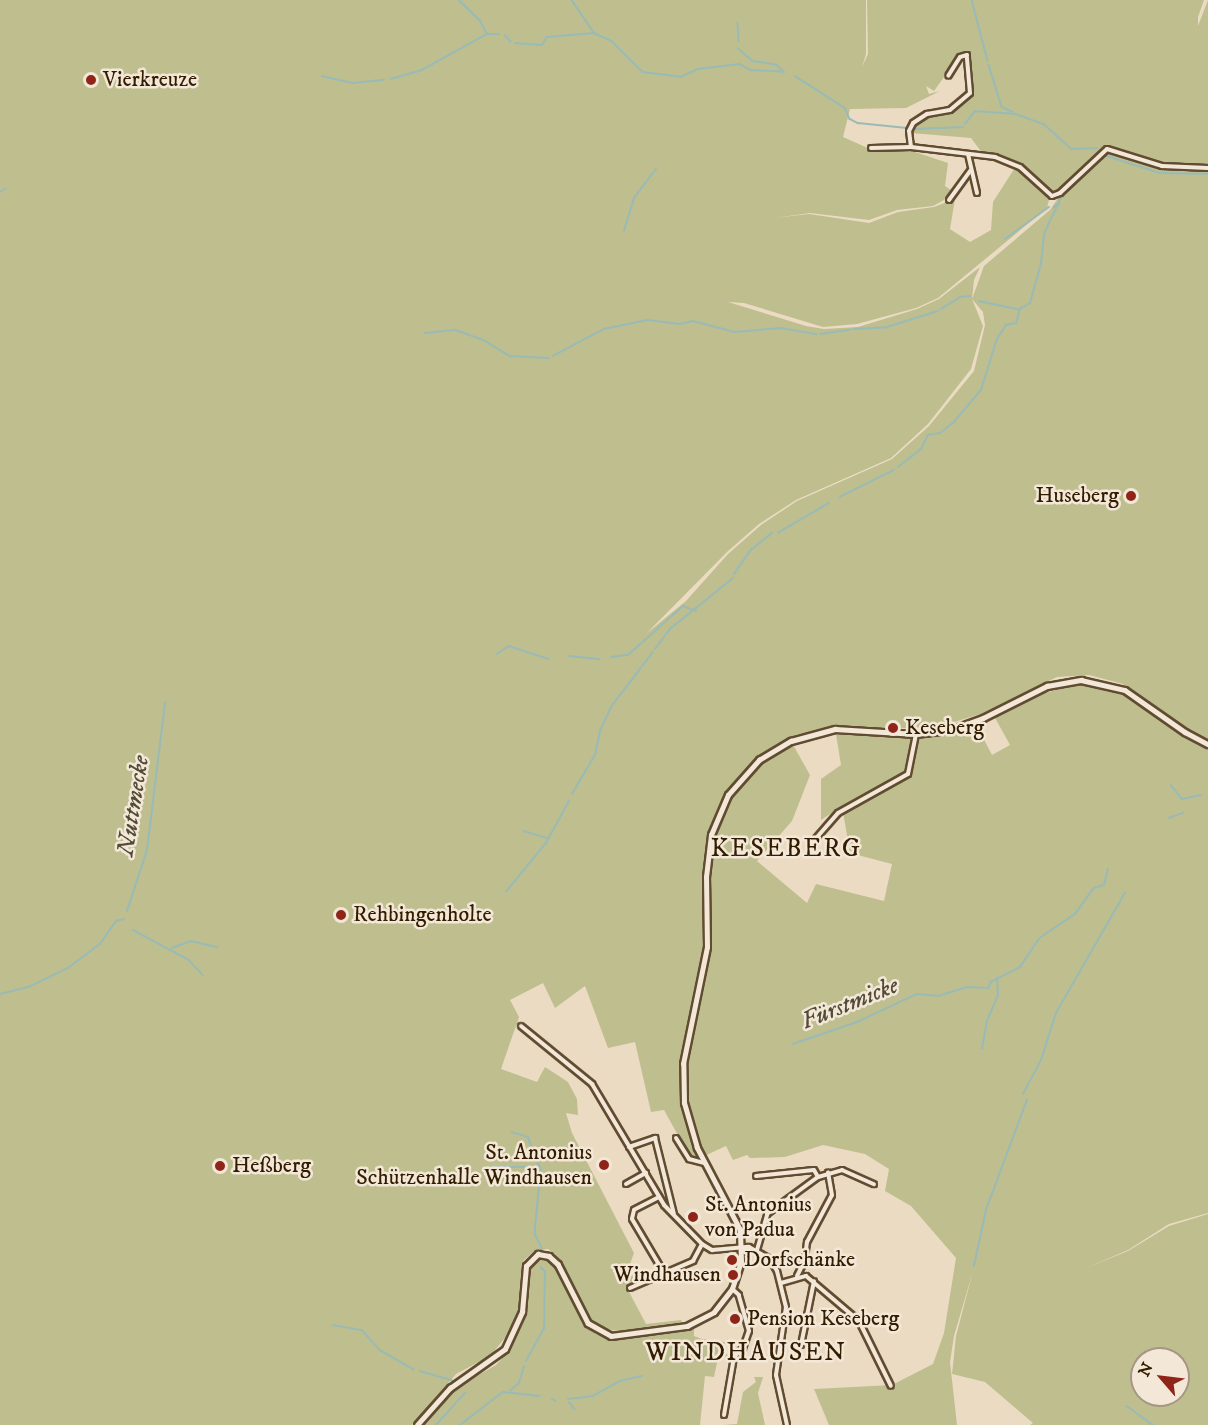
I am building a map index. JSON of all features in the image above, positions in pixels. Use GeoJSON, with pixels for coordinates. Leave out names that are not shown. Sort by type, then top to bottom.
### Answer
{"type":"FeatureCollection","features":[{"type":"Feature","properties":{"kind":"main road"},"geometry":{"type":"LineString","coordinates":[[417,1425],[450,1388],[505,1348],[522,1312],[526,1266],[538,1254],[549,1256],[558,1264],[588,1323],[611,1336],[687,1326],[714,1312],[732,1289],[743,1247],[737,1221],[704,1163],[684,1103],[683,1064],[704,964],[706,861],[718,814],[745,773],[767,754],[790,741],[835,729],[916,734],[967,725],[1035,691],[1081,680],[1125,690],[1185,732],[1208,744]]}},
{"type":"Feature","properties":{"kind":"street"},"geometry":{"type":"LineString","coordinates":[[911,147],[909,131],[913,123],[927,114],[950,110],[970,93],[967,55],[960,57],[948,76]]}},
{"type":"Feature","properties":{"kind":"street"},"geometry":{"type":"LineString","coordinates":[[871,148],[911,147],[1005,160],[1025,171],[1054,196],[1107,149],[1162,166],[1208,168]]}},
{"type":"Feature","properties":{"kind":"street"},"geometry":{"type":"LineString","coordinates":[[968,154],[970,171],[977,181],[977,193]]}},
{"type":"Feature","properties":{"kind":"street"},"geometry":{"type":"LineString","coordinates":[[949,200],[970,171]]}},
{"type":"Feature","properties":{"kind":"street"},"geometry":{"type":"LineString","coordinates":[[811,844],[838,813],[908,774],[916,734]]}},
{"type":"Feature","properties":{"kind":"street"},"geometry":{"type":"LineString","coordinates":[[521,1026],[586,1077],[659,1197],[702,1244],[712,1250],[743,1247],[757,1250],[770,1259],[781,1284],[786,1307],[776,1375],[787,1425]]}},
{"type":"Feature","properties":{"kind":"street"},"geometry":{"type":"LineString","coordinates":[[629,1147],[655,1138],[674,1215]]}},
{"type":"Feature","properties":{"kind":"street"},"geometry":{"type":"LineString","coordinates":[[676,1138],[689,1159],[704,1163]]}},
{"type":"Feature","properties":{"kind":"street"},"geometry":{"type":"LineString","coordinates":[[756,1176],[814,1170],[818,1177]]}},
{"type":"Feature","properties":{"kind":"street"},"geometry":{"type":"LineString","coordinates":[[757,1250],[763,1219],[796,1189],[828,1172],[852,1172],[874,1184]]}},
{"type":"Feature","properties":{"kind":"street"},"geometry":{"type":"LineString","coordinates":[[781,1284],[797,1276],[805,1260],[807,1242],[832,1195],[828,1172]]}},
{"type":"Feature","properties":{"kind":"street"},"geometry":{"type":"LineString","coordinates":[[626,1184],[646,1173]]}},
{"type":"Feature","properties":{"kind":"street"},"geometry":{"type":"LineString","coordinates":[[659,1197],[634,1210],[632,1219],[664,1273]]}},
{"type":"Feature","properties":{"kind":"street"},"geometry":{"type":"LineString","coordinates":[[630,1288],[693,1262],[702,1244]]}},
{"type":"Feature","properties":{"kind":"street"},"geometry":{"type":"LineString","coordinates":[[797,1276],[814,1281],[859,1321],[891,1386]]}},
{"type":"Feature","properties":{"kind":"street"},"geometry":{"type":"LineString","coordinates":[[801,1345],[814,1281]]}},
{"type":"Feature","properties":{"kind":"street"},"geometry":{"type":"LineString","coordinates":[[724,1415],[734,1357],[743,1348],[749,1331],[739,1295],[732,1289]]}},
{"type":"Feature","properties":{"kind":"green space"},"geometry":{"type":"Polygon","coordinates":[[[0,0],[866,0],[866,54],[862,67],[868,54],[867,0],[1204,0],[1198,17],[1198,26],[1208,0],[1208,1213],[1169,1224],[1128,1250],[1086,1268],[1128,1251],[1169,1226],[1208,1214],[1208,1425],[1030,1425],[1033,1423],[985,1382],[952,1374],[956,1336],[973,1271],[954,1336],[950,1362],[957,1425],[829,1425],[814,1389],[892,1385],[933,1364],[944,1333],[956,1258],[911,1206],[885,1191],[889,1169],[865,1154],[823,1145],[785,1157],[750,1158],[747,1155],[733,1160],[726,1146],[700,1158],[690,1157],[664,1110],[651,1112],[635,1042],[608,1048],[585,986],[555,1008],[543,983],[510,1000],[519,1017],[501,1069],[537,1082],[545,1067],[568,1082],[577,1099],[578,1115],[566,1113],[572,1133],[634,1253],[629,1267],[636,1284],[627,1288],[646,1324],[681,1320],[683,1325],[628,1333],[597,1327],[586,1316],[555,1254],[548,1249],[534,1251],[523,1261],[519,1310],[509,1333],[490,1356],[456,1374],[412,1425],[0,1425],[0,0]],[[968,53],[959,56],[934,91],[926,86],[929,94],[940,91],[906,108],[850,109],[843,137],[870,149],[912,151],[948,163],[945,186],[951,190],[944,200],[933,206],[897,210],[869,220],[810,213],[774,218],[809,214],[869,223],[898,212],[934,207],[955,199],[950,229],[970,242],[991,230],[993,202],[1016,166],[1035,180],[1049,200],[1047,208],[938,298],[916,308],[857,324],[823,327],[744,303],[728,302],[806,326],[824,329],[858,327],[917,309],[939,299],[980,267],[974,280],[972,299],[984,266],[1050,210],[1061,194],[1106,150],[1100,150],[1053,193],[1019,165],[983,154],[971,138],[911,133],[913,123],[926,115],[952,111],[967,99],[973,86],[968,53]],[[972,299],[983,326],[971,369],[928,424],[891,458],[796,500],[759,524],[727,552],[647,633],[686,601],[728,554],[761,525],[797,501],[892,459],[929,426],[974,371],[985,325],[983,312],[972,299]],[[1089,675],[1057,677],[983,713],[948,724],[919,728],[823,729],[795,735],[792,743],[810,775],[792,821],[757,861],[807,903],[816,884],[884,901],[892,864],[850,853],[842,806],[821,820],[821,779],[841,765],[836,734],[914,738],[977,726],[992,755],[1010,745],[994,716],[1035,696],[1080,683],[1134,693],[1123,684],[1089,675]]]}},
{"type":"Feature","properties":{"kind":"green space"},"geometry":{"type":"Polygon","coordinates":[[[539,1258],[547,1259],[557,1267],[583,1323],[596,1334],[616,1339],[694,1328],[694,1336],[702,1339],[725,1342],[728,1338],[721,1354],[734,1354],[732,1358],[718,1358],[714,1377],[705,1376],[700,1425],[422,1425],[454,1389],[496,1365],[506,1354],[522,1325],[529,1272],[539,1258]]]}},
{"type":"Feature","properties":{"kind":"green space"},"geometry":{"type":"Polygon","coordinates":[[[754,1377],[763,1377],[758,1393],[765,1425],[723,1425],[737,1424],[743,1392],[756,1382],[754,1377]]]}},
{"type":"Feature","properties":{"kind":"waterway"},"geometry":{"type":"LineString","coordinates":[[459,0],[480,20],[487,34]]}},
{"type":"Feature","properties":{"kind":"waterway"},"geometry":{"type":"LineString","coordinates":[[572,0],[594,33]]}},
{"type":"Feature","properties":{"kind":"waterway"},"geometry":{"type":"LineString","coordinates":[[972,0],[988,61]]}},
{"type":"Feature","properties":{"kind":"waterway"},"geometry":{"type":"LineString","coordinates":[[738,23],[739,41]]}},
{"type":"Feature","properties":{"kind":"waterway"},"geometry":{"type":"LineString","coordinates":[[515,43],[542,45],[547,37],[594,33],[612,41],[643,72],[681,77],[698,69],[740,64],[751,70],[784,72]]}},
{"type":"Feature","properties":{"kind":"waterway"},"geometry":{"type":"LineString","coordinates":[[391,79],[422,70],[487,34],[499,34]]}},
{"type":"Feature","properties":{"kind":"waterway"},"geometry":{"type":"LineString","coordinates":[[505,35],[511,42]]}},
{"type":"Feature","properties":{"kind":"waterway"},"geometry":{"type":"LineString","coordinates":[[738,48],[753,61],[777,65],[784,72]]}},
{"type":"Feature","properties":{"kind":"waterway"},"geometry":{"type":"LineString","coordinates":[[989,65],[1002,107],[1013,112]]}},
{"type":"Feature","properties":{"kind":"waterway"},"geometry":{"type":"LineString","coordinates":[[322,76],[353,83],[384,80]]}},
{"type":"Feature","properties":{"kind":"waterway"},"geometry":{"type":"LineString","coordinates":[[795,76],[845,108],[850,119],[858,123],[907,128]]}},
{"type":"Feature","properties":{"kind":"waterway"},"geometry":{"type":"LineString","coordinates":[[965,124],[975,111],[1016,114],[1044,124],[1072,149],[1097,148]]}},
{"type":"Feature","properties":{"kind":"waterway"},"geometry":{"type":"LineString","coordinates":[[913,129],[963,127]]}},
{"type":"Feature","properties":{"kind":"waterway"},"geometry":{"type":"LineString","coordinates":[[1104,155],[1160,173],[1208,174]]}},
{"type":"Feature","properties":{"kind":"waterway"},"geometry":{"type":"LineString","coordinates":[[624,231],[634,198],[656,169]]}},
{"type":"Feature","properties":{"kind":"waterway"},"geometry":{"type":"LineString","coordinates":[[898,467],[921,449],[928,435],[940,433],[954,422],[981,390],[997,339],[1006,325],[1016,323],[1020,309],[1030,303],[1041,264],[1044,234],[1061,198],[1081,176]]}},
{"type":"Feature","properties":{"kind":"waterway"},"geometry":{"type":"LineString","coordinates":[[0,192],[5,189]]}},
{"type":"Feature","properties":{"kind":"waterway"},"geometry":{"type":"LineString","coordinates":[[1054,207],[1059,204]]}},
{"type":"Feature","properties":{"kind":"waterway"},"geometry":{"type":"LineString","coordinates":[[1005,239],[1049,207]]}},
{"type":"Feature","properties":{"kind":"waterway"},"geometry":{"type":"LineString","coordinates":[[941,309],[960,297],[970,296]]}},
{"type":"Feature","properties":{"kind":"waterway"},"geometry":{"type":"LineString","coordinates":[[979,301],[1018,309]]}},
{"type":"Feature","properties":{"kind":"waterway"},"geometry":{"type":"LineString","coordinates":[[853,329],[887,327],[938,311]]}},
{"type":"Feature","properties":{"kind":"waterway"},"geometry":{"type":"LineString","coordinates":[[553,356],[604,329],[648,320],[680,324],[693,321],[735,332],[781,328],[816,334]]}},
{"type":"Feature","properties":{"kind":"waterway"},"geometry":{"type":"LineString","coordinates":[[425,333],[456,330],[484,340],[510,356],[549,358]]}},
{"type":"Feature","properties":{"kind":"waterway"},"geometry":{"type":"LineString","coordinates":[[820,334],[850,330]]}},
{"type":"Feature","properties":{"kind":"waterway"},"geometry":{"type":"LineString","coordinates":[[840,497],[894,470]]}},
{"type":"Feature","properties":{"kind":"waterway"},"geometry":{"type":"LineString","coordinates":[[778,533],[829,503]]}},
{"type":"Feature","properties":{"kind":"waterway"},"geometry":{"type":"LineString","coordinates":[[734,574],[751,550],[772,533]]}},
{"type":"Feature","properties":{"kind":"waterway"},"geometry":{"type":"LineString","coordinates":[[655,649],[670,629],[733,578]]}},
{"type":"Feature","properties":{"kind":"waterway"},"geometry":{"type":"LineString","coordinates":[[611,657],[628,655],[683,606],[696,611]]}},
{"type":"Feature","properties":{"kind":"waterway"},"geometry":{"type":"LineString","coordinates":[[497,654],[509,646],[549,659]]}},
{"type":"Feature","properties":{"kind":"waterway"},"geometry":{"type":"LineString","coordinates":[[572,794],[595,755],[600,731],[611,707],[653,652]]}},
{"type":"Feature","properties":{"kind":"waterway"},"geometry":{"type":"LineString","coordinates":[[569,656],[600,659]]}},
{"type":"Feature","properties":{"kind":"waterway","name":"Nuttmecke"},"geometry":{"type":"LineString","coordinates":[[127,911],[147,850],[165,703]]}},
{"type":"Feature","properties":{"kind":"waterway"},"geometry":{"type":"LineString","coordinates":[[1171,785],[1182,799],[1201,795]]}},
{"type":"Feature","properties":{"kind":"waterway"},"geometry":{"type":"LineString","coordinates":[[506,892],[546,843],[569,801]]}},
{"type":"Feature","properties":{"kind":"waterway","name":"Fürstmicke"},"geometry":{"type":"LineString","coordinates":[[1169,818],[1183,813]]}},
{"type":"Feature","properties":{"kind":"waterway"},"geometry":{"type":"LineString","coordinates":[[524,831],[547,838]]}},
{"type":"Feature","properties":{"kind":"waterway","name":"Fürstmicke"},"geometry":{"type":"LineString","coordinates":[[1041,937],[1075,914],[1094,888],[1104,885],[1108,869]]}},
{"type":"Feature","properties":{"kind":"waterway"},"geometry":{"type":"LineString","coordinates":[[1023,1094],[1041,1060],[1056,1013],[1125,893]]}},
{"type":"Feature","properties":{"kind":"waterway","name":"Nuttmecke"},"geometry":{"type":"LineString","coordinates":[[0,994],[29,987],[68,968],[100,944],[116,921],[124,919]]}},
{"type":"Feature","properties":{"kind":"waterway"},"geometry":{"type":"LineString","coordinates":[[133,930],[189,960],[203,975]]}},
{"type":"Feature","properties":{"kind":"waterway","name":"Fürstmicke"},"geometry":{"type":"LineString","coordinates":[[793,1044],[857,1022],[917,994],[938,996],[967,987],[988,988],[991,982],[1020,967],[1039,939]]}},
{"type":"Feature","properties":{"kind":"waterway"},"geometry":{"type":"LineString","coordinates":[[172,948],[191,941],[217,947]]}},
{"type":"Feature","properties":{"kind":"waterway"},"geometry":{"type":"LineString","coordinates":[[982,1049],[987,1021],[998,995],[997,978]]}},
{"type":"Feature","properties":{"kind":"waterway"},"geometry":{"type":"LineString","coordinates":[[974,1266],[986,1210],[1027,1100]]}},
{"type":"Feature","properties":{"kind":"waterway"},"geometry":{"type":"LineString","coordinates":[[512,1132],[528,1137],[541,1170],[535,1234],[542,1248]]}},
{"type":"Feature","properties":{"kind":"waterway"},"geometry":{"type":"LineString","coordinates":[[493,1167],[529,1167],[541,1172]]}},
{"type":"Feature","properties":{"kind":"waterway"},"geometry":{"type":"LineString","coordinates":[[526,1361],[544,1329],[545,1272],[541,1268]]}},
{"type":"Feature","properties":{"kind":"waterway"},"geometry":{"type":"LineString","coordinates":[[333,1325],[362,1330],[380,1350],[414,1370]]}},
{"type":"Feature","properties":{"kind":"waterway"},"geometry":{"type":"LineString","coordinates":[[510,1391],[519,1383],[524,1367]]}},
{"type":"Feature","properties":{"kind":"waterway"},"geometry":{"type":"LineString","coordinates":[[420,1371],[452,1380]]}},
{"type":"Feature","properties":{"kind":"waterway"},"geometry":{"type":"LineString","coordinates":[[568,1399],[593,1396],[620,1381],[641,1376]]}},
{"type":"Feature","properties":{"kind":"waterway"},"geometry":{"type":"LineString","coordinates":[[460,1425],[503,1392],[540,1396]]}},
{"type":"Feature","properties":{"kind":"waterway"},"geometry":{"type":"LineString","coordinates":[[436,1425],[465,1393]]}},
{"type":"Feature","properties":{"kind":"waterway"},"geometry":{"type":"LineString","coordinates":[[552,1399],[556,1401]]}},
{"type":"Feature","properties":{"kind":"waterway"},"geometry":{"type":"LineString","coordinates":[[569,1402],[575,1409]]}},
{"type":"Feature","properties":{"kind":"waterway"},"geometry":{"type":"LineString","coordinates":[[1127,1406],[1153,1425]]}},
{"type":"Feature","properties":{"kind":"place","name":"Vierkreuze"},"geometry":{"type":"Point","coordinates":[91,80]}},
{"type":"Feature","properties":{"kind":"place","name":"Huseberg"},"geometry":{"type":"Point","coordinates":[1131,496]}},
{"type":"Feature","properties":{"kind":"place","name":"Keseberg"},"geometry":{"type":"Point","coordinates":[893,728]}},
{"type":"Feature","properties":{"kind":"place","name":"Rehbingenholte"},"geometry":{"type":"Point","coordinates":[341,915]}},
{"type":"Feature","properties":{"kind":"place","name":"St. Antonius Schützenhalle Windhausen"},"geometry":{"type":"Point","coordinates":[604,1165]}},
{"type":"Feature","properties":{"kind":"place","name":"Heßberg"},"geometry":{"type":"Point","coordinates":[220,1166]}},
{"type":"Feature","properties":{"kind":"place","name":"St. Antonius von Padua"},"geometry":{"type":"Point","coordinates":[693,1217]}},
{"type":"Feature","properties":{"kind":"place","name":"Dorfschänke"},"geometry":{"type":"Point","coordinates":[732,1260]}},
{"type":"Feature","properties":{"kind":"place","name":"Windhausen"},"geometry":{"type":"Point","coordinates":[733,1275]}},
{"type":"Feature","properties":{"kind":"place","name":"Pension Keseberg"},"geometry":{"type":"Point","coordinates":[735,1319]}},
{"type":"Feature","properties":{"kind":"district","name":"KESEBERG"},"geometry":{"type":"Point","coordinates":[786,849]}},
{"type":"Feature","properties":{"kind":"district","name":"WINDHAUSEN"},"geometry":{"type":"Point","coordinates":[746,1353]}}]}
